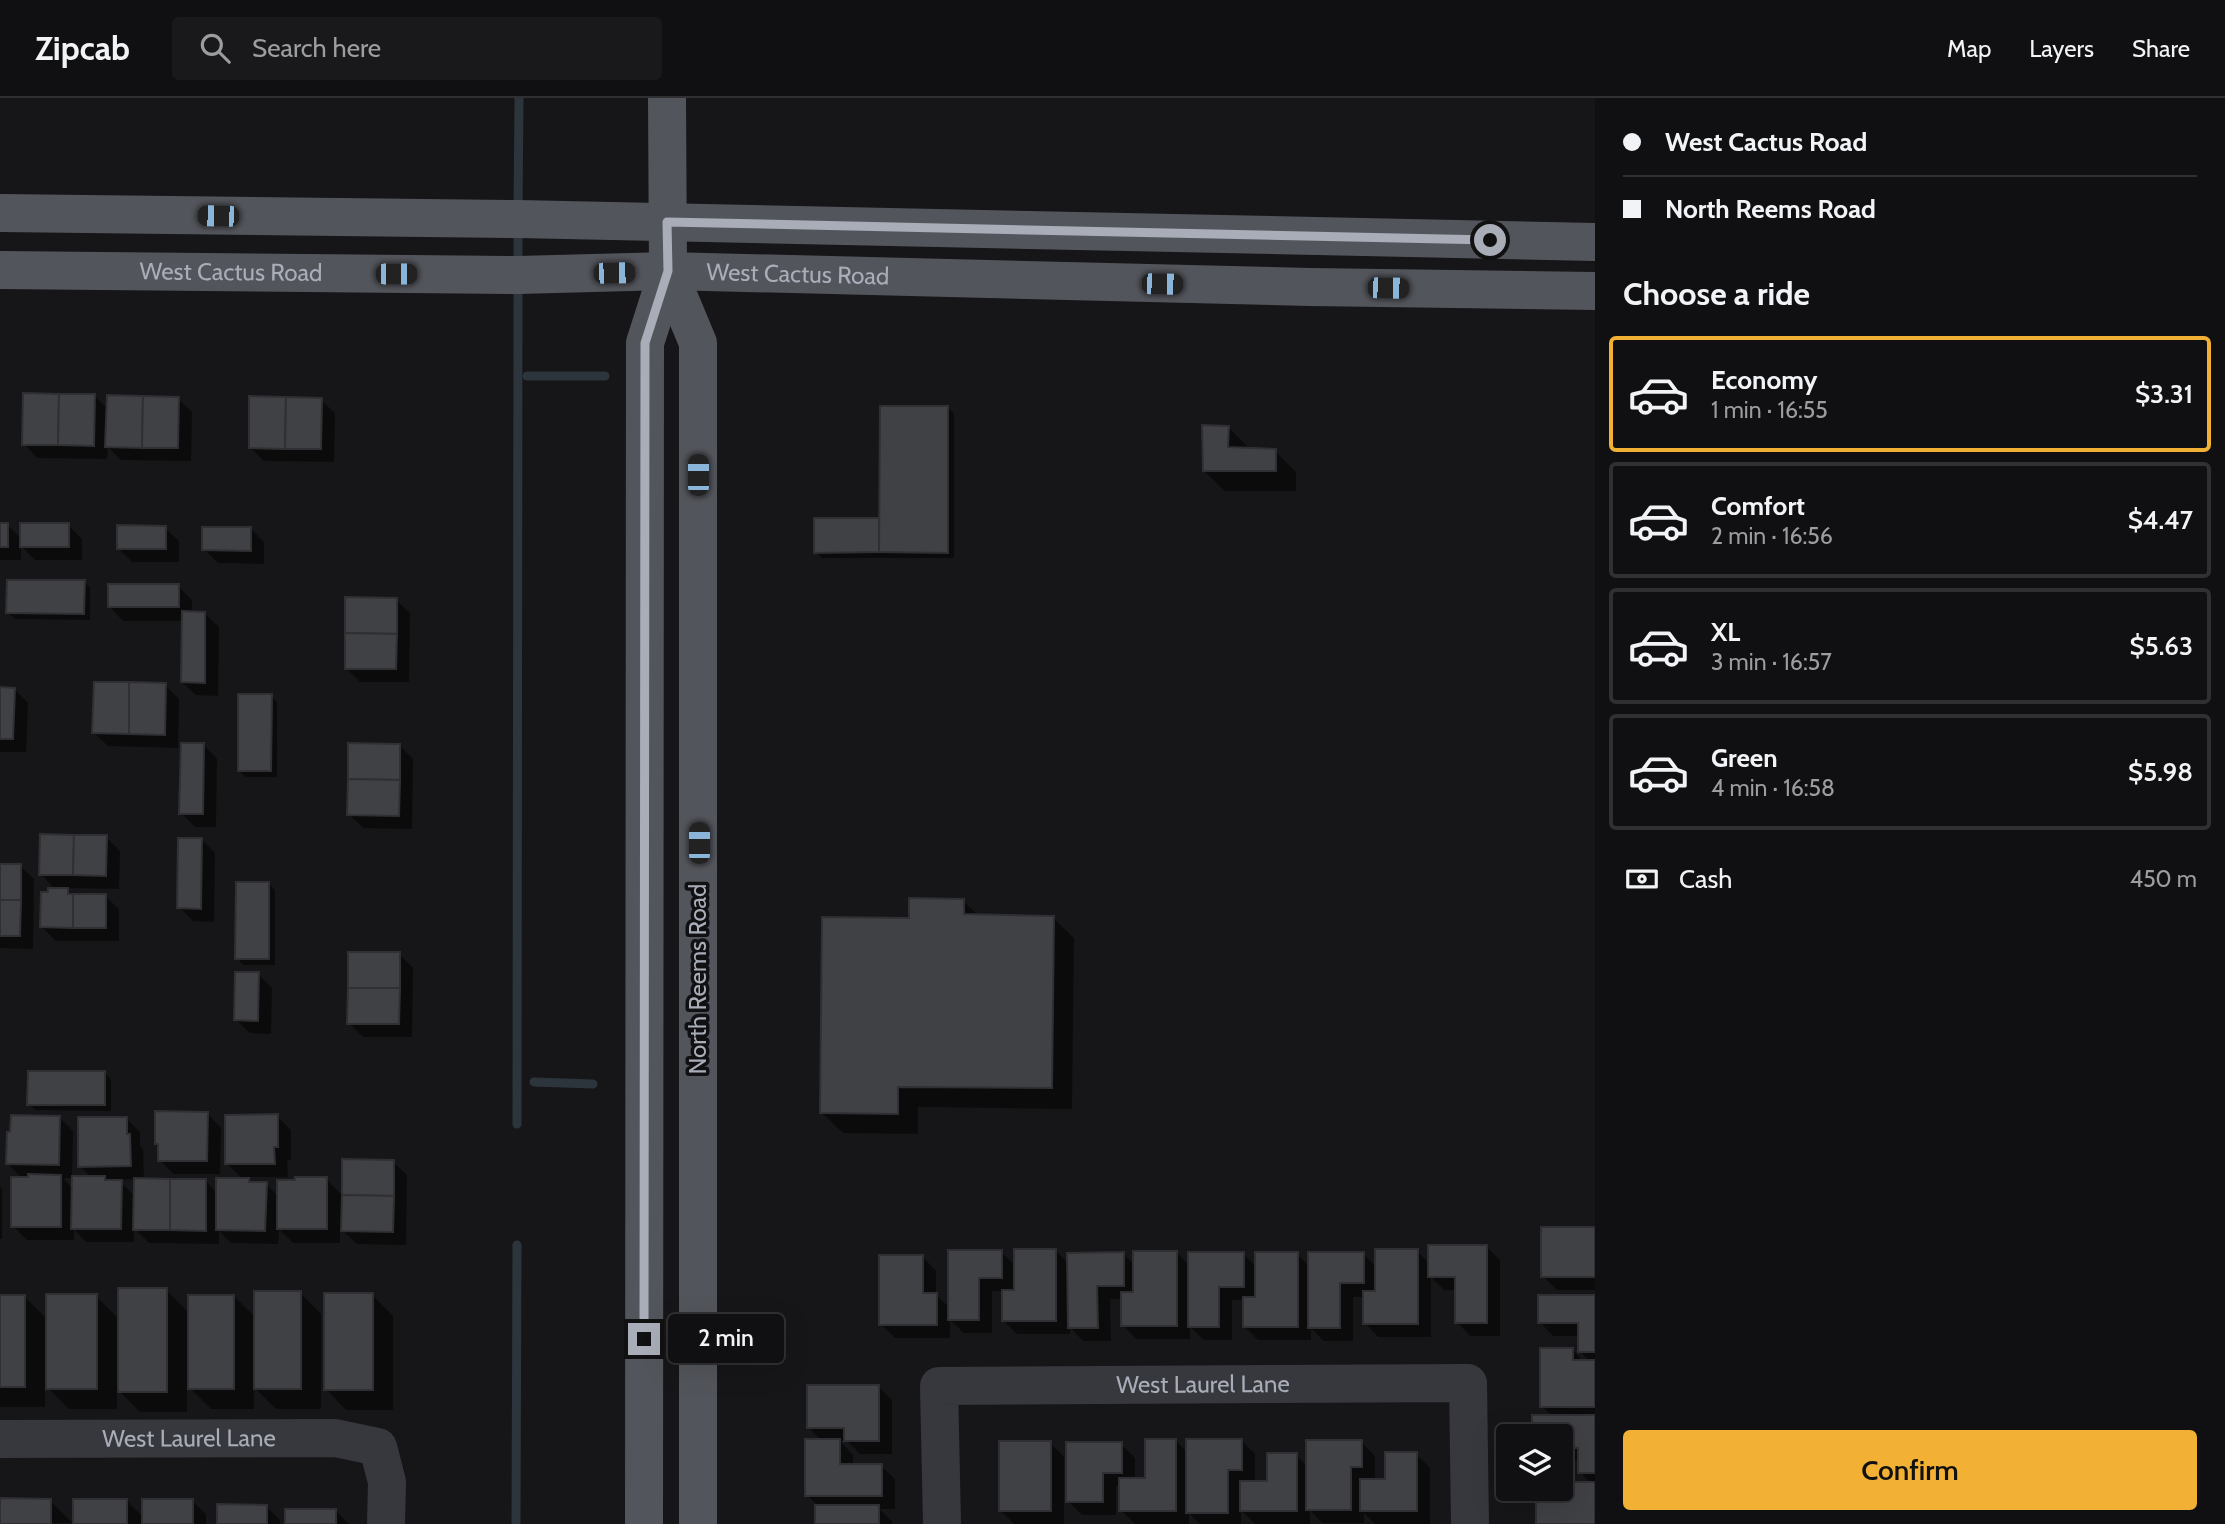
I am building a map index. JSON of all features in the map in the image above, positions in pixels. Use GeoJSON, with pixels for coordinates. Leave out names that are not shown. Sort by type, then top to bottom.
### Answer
{"type":"FeatureCollection","features":[{"type":"Feature","properties":{"kind":"main road","name":"North Reems Road"},"geometry":{"type":"LineString","coordinates":[[644,1524],[645,343],[668,271],[667,98]]}},
{"type":"Feature","properties":{"kind":"main road","name":"West Cactus Road"},"geometry":{"type":"LineString","coordinates":[[0,213],[667,222],[1591,242]]}},
{"type":"Feature","properties":{"kind":"main road"},"geometry":{"type":"LineString","coordinates":[[1545,290],[1591,242]]}},
{"type":"Feature","properties":{"kind":"main road","name":"West Cactus Road"},"geometry":{"type":"LineString","coordinates":[[0,270],[519,275],[668,271],[1310,288],[1595,291]]}},
{"type":"Feature","properties":{"kind":"main road","name":"North Reems Road"},"geometry":{"type":"LineString","coordinates":[[668,271],[698,343],[698,1524]]}},
{"type":"Feature","properties":{"kind":"main road"},"geometry":{"type":"LineString","coordinates":[[645,1155],[697,1155]]}},
{"type":"Feature","properties":{"kind":"street","name":"West Laurel Lane"},"geometry":{"type":"LineString","coordinates":[[942,1524],[939,1386],[1468,1383],[1470,1524]]}},
{"type":"Feature","properties":{"kind":"street","name":"West Laurel Lane"},"geometry":{"type":"LineString","coordinates":[[0,1438],[335,1438],[378,1447],[387,1482],[386,1524]]}},
{"type":"Feature","properties":{"kind":"building"},"geometry":{"type":"Polygon","coordinates":[[[23,393],[59,394],[58,445],[22,445],[23,393]]]}},
{"type":"Feature","properties":{"kind":"building"},"geometry":{"type":"Polygon","coordinates":[[[59,394],[95,394],[94,446],[58,445],[59,394]]]}},
{"type":"Feature","properties":{"kind":"building"},"geometry":{"type":"Polygon","coordinates":[[[107,395],[143,396],[142,448],[105,447],[107,395]]]}},
{"type":"Feature","properties":{"kind":"building"},"geometry":{"type":"Polygon","coordinates":[[[143,396],[179,397],[178,448],[142,448],[143,396]]]}},
{"type":"Feature","properties":{"kind":"building"},"geometry":{"type":"Polygon","coordinates":[[[249,396],[286,397],[285,449],[249,448],[249,396]]]}},
{"type":"Feature","properties":{"kind":"building"},"geometry":{"type":"Polygon","coordinates":[[[286,397],[322,398],[321,449],[285,449],[286,397]]]}},
{"type":"Feature","properties":{"kind":"building"},"geometry":{"type":"Polygon","coordinates":[[[880,406],[948,406],[948,553],[879,552],[880,406]]]}},
{"type":"Feature","properties":{"kind":"building"},"geometry":{"type":"Polygon","coordinates":[[[1202,425],[1229,426],[1228,447],[1276,449],[1276,471],[1203,471],[1202,425]]]}},
{"type":"Feature","properties":{"kind":"building"},"geometry":{"type":"Polygon","coordinates":[[[814,518],[879,518],[879,552],[814,553],[814,518]]]}},
{"type":"Feature","properties":{"kind":"building"},"geometry":{"type":"Polygon","coordinates":[[[0,523],[8,523],[8,547],[0,547],[0,523]]]}},
{"type":"Feature","properties":{"kind":"building"},"geometry":{"type":"Polygon","coordinates":[[[20,523],[69,523],[69,547],[20,547],[20,523]]]}},
{"type":"Feature","properties":{"kind":"building"},"geometry":{"type":"Polygon","coordinates":[[[117,525],[166,526],[166,549],[117,549],[117,525]]]}},
{"type":"Feature","properties":{"kind":"building"},"geometry":{"type":"Polygon","coordinates":[[[202,527],[251,527],[251,551],[202,550],[202,527]]]}},
{"type":"Feature","properties":{"kind":"building"},"geometry":{"type":"Polygon","coordinates":[[[7,580],[85,580],[84,614],[6,613],[7,580]]]}},
{"type":"Feature","properties":{"kind":"building"},"geometry":{"type":"Polygon","coordinates":[[[108,584],[179,584],[179,607],[108,607],[108,584]]]}},
{"type":"Feature","properties":{"kind":"building"},"geometry":{"type":"Polygon","coordinates":[[[345,597],[397,598],[397,634],[345,633],[345,597]]]}},
{"type":"Feature","properties":{"kind":"building"},"geometry":{"type":"Polygon","coordinates":[[[182,611],[205,612],[205,683],[181,682],[182,611]]]}},
{"type":"Feature","properties":{"kind":"building"},"geometry":{"type":"Polygon","coordinates":[[[345,633],[397,634],[396,669],[345,669],[345,633]]]}},
{"type":"Feature","properties":{"kind":"building"},"geometry":{"type":"Polygon","coordinates":[[[94,682],[129,682],[129,734],[92,733],[94,682]]]}},
{"type":"Feature","properties":{"kind":"building"},"geometry":{"type":"Polygon","coordinates":[[[129,682],[166,683],[165,735],[129,734],[129,682]]]}},
{"type":"Feature","properties":{"kind":"building"},"geometry":{"type":"Polygon","coordinates":[[[0,687],[15,688],[13,739],[0,739],[0,687]]]}},
{"type":"Feature","properties":{"kind":"building"},"geometry":{"type":"Polygon","coordinates":[[[238,694],[272,694],[271,771],[238,771],[238,694]]]}},
{"type":"Feature","properties":{"kind":"building"},"geometry":{"type":"Polygon","coordinates":[[[181,743],[204,743],[203,814],[179,814],[181,743]]]}},
{"type":"Feature","properties":{"kind":"building"},"geometry":{"type":"Polygon","coordinates":[[[348,743],[400,744],[400,780],[348,779],[348,743]]]}},
{"type":"Feature","properties":{"kind":"building"},"geometry":{"type":"Polygon","coordinates":[[[348,779],[400,780],[399,816],[347,815],[348,779]]]}},
{"type":"Feature","properties":{"kind":"building"},"geometry":{"type":"Polygon","coordinates":[[[40,834],[74,835],[73,875],[39,875],[40,834]]]}},
{"type":"Feature","properties":{"kind":"building"},"geometry":{"type":"Polygon","coordinates":[[[74,835],[107,835],[106,876],[73,875],[74,835]]]}},
{"type":"Feature","properties":{"kind":"building"},"geometry":{"type":"Polygon","coordinates":[[[178,838],[202,838],[201,909],[177,908],[178,838]]]}},
{"type":"Feature","properties":{"kind":"building"},"geometry":{"type":"Polygon","coordinates":[[[0,864],[21,864],[21,900],[0,900],[0,864]]]}},
{"type":"Feature","properties":{"kind":"building"},"geometry":{"type":"Polygon","coordinates":[[[236,882],[269,882],[269,959],[235,959],[236,882]]]}},
{"type":"Feature","properties":{"kind":"building"},"geometry":{"type":"Polygon","coordinates":[[[48,888],[68,888],[68,894],[73,894],[73,928],[40,927],[41,892],[48,892],[48,888]]]}},
{"type":"Feature","properties":{"kind":"building"},"geometry":{"type":"Polygon","coordinates":[[[73,894],[106,894],[106,928],[73,928],[73,894]]]}},
{"type":"Feature","properties":{"kind":"building"},"geometry":{"type":"Polygon","coordinates":[[[909,898],[964,899],[964,914],[1054,916],[1052,1088],[898,1087],[898,1114],[820,1113],[822,917],[909,918],[909,898]]]}},
{"type":"Feature","properties":{"kind":"building"},"geometry":{"type":"Polygon","coordinates":[[[0,900],[21,900],[20,936],[0,936],[0,900]]]}},
{"type":"Feature","properties":{"kind":"building"},"geometry":{"type":"Polygon","coordinates":[[[348,952],[400,952],[400,988],[348,988],[348,952]]]}},
{"type":"Feature","properties":{"kind":"building"},"geometry":{"type":"Polygon","coordinates":[[[235,972],[259,972],[258,1021],[234,1020],[235,972]]]}},
{"type":"Feature","properties":{"kind":"building"},"geometry":{"type":"Polygon","coordinates":[[[348,988],[400,988],[399,1024],[347,1024],[348,988]]]}},
{"type":"Feature","properties":{"kind":"building"},"geometry":{"type":"Polygon","coordinates":[[[28,1071],[105,1071],[105,1105],[27,1105],[28,1071]]]}},
{"type":"Feature","properties":{"kind":"building"},"geometry":{"type":"Polygon","coordinates":[[[155,1111],[208,1112],[207,1161],[158,1161],[155,1111]]]}},
{"type":"Feature","properties":{"kind":"building"},"geometry":{"type":"Polygon","coordinates":[[[278,1114],[275,1164],[225,1164],[225,1115],[278,1114]]]}},
{"type":"Feature","properties":{"kind":"building"},"geometry":{"type":"Polygon","coordinates":[[[11,1115],[60,1116],[59,1165],[6,1164],[7,1132],[10,1132],[11,1115]]]}},
{"type":"Feature","properties":{"kind":"building"},"geometry":{"type":"Polygon","coordinates":[[[78,1117],[127,1117],[131,1166],[78,1167],[78,1117]]]}},
{"type":"Feature","properties":{"kind":"building"},"geometry":{"type":"Polygon","coordinates":[[[342,1159],[394,1160],[394,1196],[342,1195],[342,1159]]]}},
{"type":"Feature","properties":{"kind":"building"},"geometry":{"type":"Polygon","coordinates":[[[28,1174],[61,1175],[61,1227],[11,1227],[11,1177],[28,1177],[28,1174]]]}},
{"type":"Feature","properties":{"kind":"building"},"geometry":{"type":"Polygon","coordinates":[[[72,1176],[105,1176],[105,1180],[122,1180],[121,1229],[71,1229],[72,1176]]]}},
{"type":"Feature","properties":{"kind":"building"},"geometry":{"type":"Polygon","coordinates":[[[295,1177],[327,1177],[327,1229],[277,1229],[277,1180],[295,1180],[295,1177]]]}},
{"type":"Feature","properties":{"kind":"building"},"geometry":{"type":"Polygon","coordinates":[[[134,1178],[170,1179],[170,1230],[133,1230],[134,1178]]]}},
{"type":"Feature","properties":{"kind":"building"},"geometry":{"type":"Polygon","coordinates":[[[216,1178],[249,1178],[249,1182],[267,1182],[265,1231],[216,1230],[216,1178]]]}},
{"type":"Feature","properties":{"kind":"building"},"geometry":{"type":"Polygon","coordinates":[[[170,1179],[206,1179],[206,1231],[170,1230],[170,1179]]]}},
{"type":"Feature","properties":{"kind":"building"},"geometry":{"type":"Polygon","coordinates":[[[342,1195],[394,1196],[393,1232],[341,1231],[342,1195]]]}},
{"type":"Feature","properties":{"kind":"building"},"geometry":{"type":"Polygon","coordinates":[[[1541,1227],[1595,1227],[1595,1277],[1541,1277],[1541,1227]]]}},
{"type":"Feature","properties":{"kind":"building"},"geometry":{"type":"Polygon","coordinates":[[[1428,1245],[1487,1245],[1487,1323],[1455,1323],[1455,1277],[1428,1277],[1428,1245]]]}},
{"type":"Feature","properties":{"kind":"building"},"geometry":{"type":"Polygon","coordinates":[[[1014,1249],[1056,1249],[1056,1321],[1002,1321],[1002,1290],[1014,1290],[1014,1249]]]}},
{"type":"Feature","properties":{"kind":"building"},"geometry":{"type":"Polygon","coordinates":[[[1375,1249],[1418,1249],[1418,1324],[1363,1324],[1363,1291],[1375,1291],[1375,1249]]]}},
{"type":"Feature","properties":{"kind":"building"},"geometry":{"type":"Polygon","coordinates":[[[948,1250],[1002,1250],[1002,1278],[979,1278],[979,1320],[948,1320],[948,1250]]]}},
{"type":"Feature","properties":{"kind":"building"},"geometry":{"type":"Polygon","coordinates":[[[1133,1251],[1177,1251],[1177,1326],[1121,1326],[1121,1292],[1133,1292],[1133,1251]]]}},
{"type":"Feature","properties":{"kind":"building"},"geometry":{"type":"Polygon","coordinates":[[[1124,1252],[1124,1286],[1097,1286],[1098,1328],[1068,1328],[1067,1253],[1124,1252]]]}},
{"type":"Feature","properties":{"kind":"building"},"geometry":{"type":"Polygon","coordinates":[[[1188,1252],[1244,1252],[1244,1287],[1219,1287],[1219,1327],[1188,1327],[1188,1252]]]}},
{"type":"Feature","properties":{"kind":"building"},"geometry":{"type":"Polygon","coordinates":[[[1255,1252],[1298,1252],[1298,1327],[1243,1327],[1243,1297],[1255,1297],[1255,1252]]]}},
{"type":"Feature","properties":{"kind":"building"},"geometry":{"type":"Polygon","coordinates":[[[1308,1252],[1364,1252],[1364,1283],[1340,1283],[1340,1328],[1308,1328],[1308,1252]]]}},
{"type":"Feature","properties":{"kind":"building"},"geometry":{"type":"Polygon","coordinates":[[[879,1255],[923,1255],[923,1293],[937,1293],[937,1325],[879,1325],[879,1255]]]}},
{"type":"Feature","properties":{"kind":"building"},"geometry":{"type":"Polygon","coordinates":[[[118,1288],[167,1288],[167,1392],[118,1392],[118,1288]]]}},
{"type":"Feature","properties":{"kind":"building"},"geometry":{"type":"Polygon","coordinates":[[[254,1291],[301,1291],[301,1389],[254,1389],[254,1291]]]}},
{"type":"Feature","properties":{"kind":"building"},"geometry":{"type":"Polygon","coordinates":[[[324,1293],[373,1293],[373,1390],[324,1390],[324,1293]]]}},
{"type":"Feature","properties":{"kind":"building"},"geometry":{"type":"Polygon","coordinates":[[[46,1294],[97,1294],[97,1389],[46,1389],[46,1294]]]}},
{"type":"Feature","properties":{"kind":"building"},"geometry":{"type":"Polygon","coordinates":[[[0,1295],[25,1295],[25,1387],[0,1387],[0,1295]]]}},
{"type":"Feature","properties":{"kind":"building"},"geometry":{"type":"Polygon","coordinates":[[[188,1295],[234,1295],[234,1389],[188,1389],[188,1295]]]}},
{"type":"Feature","properties":{"kind":"building"},"geometry":{"type":"Polygon","coordinates":[[[1538,1295],[1595,1295],[1595,1352],[1578,1352],[1578,1323],[1538,1323],[1538,1295]]]}},
{"type":"Feature","properties":{"kind":"building"},"geometry":{"type":"Polygon","coordinates":[[[1540,1348],[1573,1348],[1573,1360],[1595,1360],[1595,1407],[1540,1407],[1540,1348]]]}},
{"type":"Feature","properties":{"kind":"building"},"geometry":{"type":"Polygon","coordinates":[[[807,1385],[879,1385],[879,1441],[844,1441],[844,1428],[807,1428],[807,1385]]]}},
{"type":"Feature","properties":{"kind":"building"},"geometry":{"type":"Polygon","coordinates":[[[1532,1415],[1595,1415],[1595,1473],[1578,1473],[1578,1448],[1573,1448],[1573,1424],[1532,1424],[1532,1415]]]}},
{"type":"Feature","properties":{"kind":"building"},"geometry":{"type":"Polygon","coordinates":[[[805,1439],[840,1439],[840,1464],[882,1464],[882,1496],[805,1496],[805,1439]]]}},
{"type":"Feature","properties":{"kind":"building"},"geometry":{"type":"Polygon","coordinates":[[[1145,1439],[1176,1439],[1176,1511],[1119,1511],[1119,1478],[1145,1478],[1145,1439]]]}},
{"type":"Feature","properties":{"kind":"building"},"geometry":{"type":"Polygon","coordinates":[[[1186,1439],[1242,1439],[1242,1470],[1228,1470],[1228,1513],[1186,1513],[1186,1439]]]}},
{"type":"Feature","properties":{"kind":"building"},"geometry":{"type":"Polygon","coordinates":[[[1306,1440],[1362,1440],[1362,1467],[1351,1467],[1351,1510],[1306,1510],[1306,1440]]]}},
{"type":"Feature","properties":{"kind":"building"},"geometry":{"type":"Polygon","coordinates":[[[999,1441],[1051,1441],[1051,1511],[999,1511],[999,1441]]]}},
{"type":"Feature","properties":{"kind":"building"},"geometry":{"type":"Polygon","coordinates":[[[1066,1442],[1122,1442],[1122,1473],[1103,1473],[1103,1502],[1066,1502],[1066,1442]]]}},
{"type":"Feature","properties":{"kind":"building"},"geometry":{"type":"Polygon","coordinates":[[[1385,1452],[1417,1452],[1417,1511],[1360,1511],[1360,1479],[1385,1479],[1385,1452]]]}},
{"type":"Feature","properties":{"kind":"building"},"geometry":{"type":"Polygon","coordinates":[[[1267,1453],[1297,1453],[1297,1511],[1240,1511],[1240,1481],[1267,1481],[1267,1453]]]}},
{"type":"Feature","properties":{"kind":"building"},"geometry":{"type":"Polygon","coordinates":[[[1573,1482],[1595,1482],[1595,1524],[1536,1524],[1536,1501],[1573,1501],[1573,1482]]]}},
{"type":"Feature","properties":{"kind":"building"},"geometry":{"type":"Polygon","coordinates":[[[0,1498],[51,1499],[51,1524],[0,1524],[0,1498]]]}},
{"type":"Feature","properties":{"kind":"building"},"geometry":{"type":"Polygon","coordinates":[[[73,1499],[127,1499],[127,1524],[73,1524],[73,1499]]]}},
{"type":"Feature","properties":{"kind":"building"},"geometry":{"type":"Polygon","coordinates":[[[142,1499],[193,1499],[193,1524],[142,1524],[142,1499]]]}},
{"type":"Feature","properties":{"kind":"building"},"geometry":{"type":"Polygon","coordinates":[[[217,1504],[267,1505],[267,1524],[217,1524],[217,1504]]]}},
{"type":"Feature","properties":{"kind":"building"},"geometry":{"type":"Polygon","coordinates":[[[815,1505],[879,1505],[879,1524],[815,1524],[815,1505]]]}},
{"type":"Feature","properties":{"kind":"building"},"geometry":{"type":"Polygon","coordinates":[[[285,1509],[336,1509],[336,1524],[285,1524],[285,1509]]]}},
{"type":"Feature","properties":{"kind":"waterway"},"geometry":{"type":"LineString","coordinates":[[518,212],[519,98]]}},
{"type":"Feature","properties":{"kind":"waterway"},"geometry":{"type":"LineString","coordinates":[[518,229],[518,268]]}},
{"type":"Feature","properties":{"kind":"waterway"},"geometry":{"type":"LineString","coordinates":[[517,1124],[518,285]]}},
{"type":"Feature","properties":{"kind":"waterway"},"geometry":{"type":"LineString","coordinates":[[527,376],[605,376]]}},
{"type":"Feature","properties":{"kind":"waterway"},"geometry":{"type":"LineString","coordinates":[[534,1082],[593,1084]]}},
{"type":"Feature","properties":{"kind":"waterway"},"geometry":{"type":"LineString","coordinates":[[516,1524],[517,1245]]}},
{"type":"Feature","properties":{"kind":"route"},"geometry":{"type":"LineString","coordinates":[[644,1339],[645,343],[668,271],[667,222],[1490,240]]}}]}
